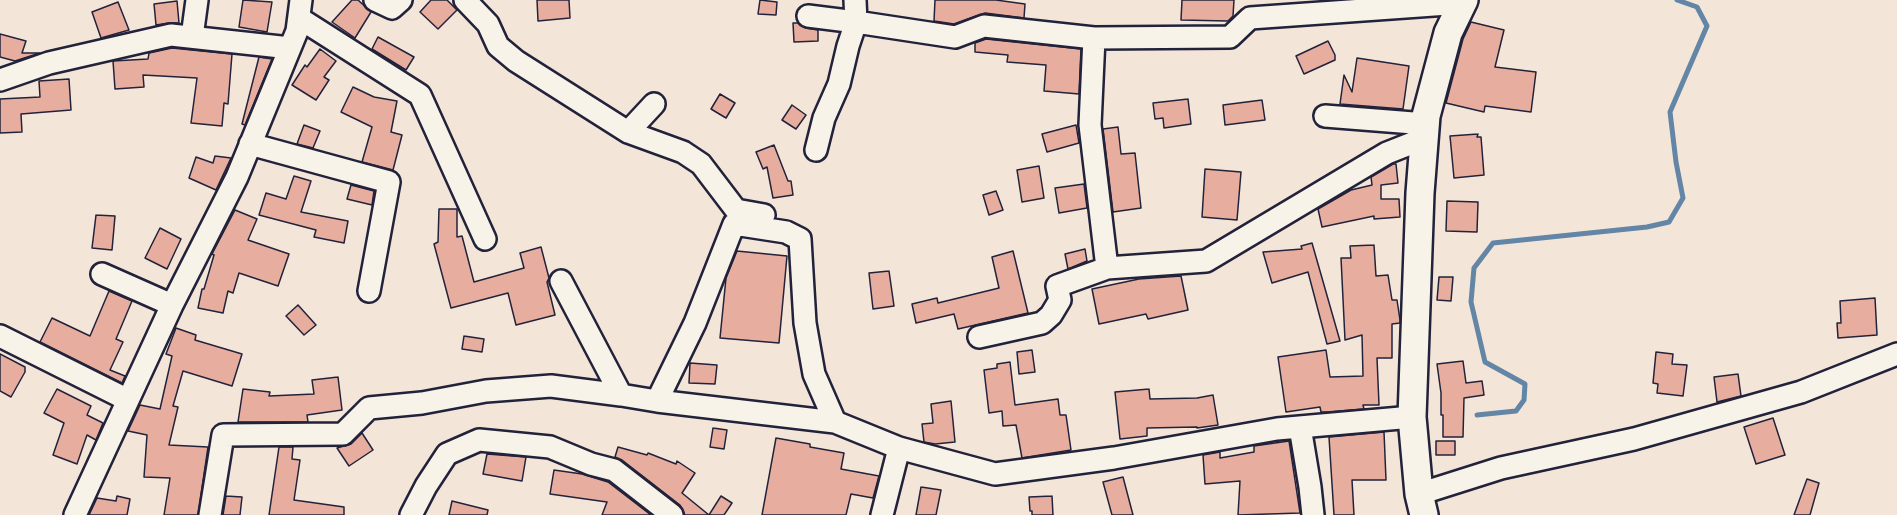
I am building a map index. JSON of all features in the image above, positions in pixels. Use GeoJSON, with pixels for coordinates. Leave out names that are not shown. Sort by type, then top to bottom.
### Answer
{"type":"FeatureCollection","features":[{"type":"Feature","properties":{"kind":"main road"},"geometry":{"type":"LineString","coordinates":[[1421,504],[1413,417],[1420,193],[1425,131],[1448,33],[1463,2]]}},
{"type":"Feature","properties":{"kind":"street"},"geometry":{"type":"LineString","coordinates":[[192,37],[197,0]]}},
{"type":"Feature","properties":{"kind":"street"},"geometry":{"type":"LineString","coordinates":[[375,0],[392,8],[401,0]]}},
{"type":"Feature","properties":{"kind":"street"},"geometry":{"type":"LineString","coordinates":[[465,0],[488,24],[498,46],[516,61],[628,132],[683,152],[701,164],[736,210],[793,220]]}},
{"type":"Feature","properties":{"kind":"street"},"geometry":{"type":"LineString","coordinates":[[816,150],[824,118],[839,84],[856,22],[855,0]]}},
{"type":"Feature","properties":{"kind":"street"},"geometry":{"type":"LineString","coordinates":[[808,16],[955,37],[984,26],[1094,38],[1230,37],[1250,18],[1463,2]]}},
{"type":"Feature","properties":{"kind":"street"},"geometry":{"type":"LineString","coordinates":[[75,515],[172,305],[237,177],[297,31],[300,9],[420,95],[485,239]]}},
{"type":"Feature","properties":{"kind":"street"},"geometry":{"type":"LineString","coordinates":[[0,80],[49,63],[171,35],[290,48]]}},
{"type":"Feature","properties":{"kind":"street"},"geometry":{"type":"LineString","coordinates":[[1094,38],[1090,125],[1107,268]]}},
{"type":"Feature","properties":{"kind":"street"},"geometry":{"type":"LineString","coordinates":[[628,132],[654,104]]}},
{"type":"Feature","properties":{"kind":"street"},"geometry":{"type":"LineString","coordinates":[[1325,116],[1425,131]]}},
{"type":"Feature","properties":{"kind":"street"},"geometry":{"type":"LineString","coordinates":[[979,337],[1042,323],[1051,315],[1060,300],[1057,286],[1107,268],[1206,261],[1425,131]]}},
{"type":"Feature","properties":{"kind":"street"},"geometry":{"type":"LineString","coordinates":[[250,144],[389,182],[369,291]]}},
{"type":"Feature","properties":{"kind":"street"},"geometry":{"type":"LineString","coordinates":[[657,401],[695,323],[734,224],[786,232],[800,239],[805,323],[814,374],[835,422]]}},
{"type":"Feature","properties":{"kind":"street"},"geometry":{"type":"LineString","coordinates":[[102,274],[172,305]]}},
{"type":"Feature","properties":{"kind":"street"},"geometry":{"type":"LineString","coordinates":[[561,281],[621,395]]}},
{"type":"Feature","properties":{"kind":"street"},"geometry":{"type":"LineString","coordinates":[[0,336],[128,400]]}},
{"type":"Feature","properties":{"kind":"street"},"geometry":{"type":"LineString","coordinates":[[1421,504],[1500,468],[1634,438],[1801,392],[1897,354]]}},
{"type":"Feature","properties":{"kind":"street"},"geometry":{"type":"LineString","coordinates":[[210,515],[223,435],[343,434],[369,408],[422,403],[486,391],[551,386],[835,422],[899,448],[995,474],[1114,458],[1277,429],[1413,417]]}},
{"type":"Feature","properties":{"kind":"street"},"geometry":{"type":"LineString","coordinates":[[1300,427],[1313,515]]}},
{"type":"Feature","properties":{"kind":"street"},"geometry":{"type":"LineString","coordinates":[[411,515],[426,486],[447,454],[479,440],[550,447],[591,464],[614,470],[672,515]]}},
{"type":"Feature","properties":{"kind":"street"},"geometry":{"type":"LineString","coordinates":[[882,515],[899,448]]}},
{"type":"Feature","properties":{"kind":"building"},"geometry":{"type":"Polygon","coordinates":[[[243,0],[272,2],[267,32],[239,27],[243,0]]]}},
{"type":"Feature","properties":{"kind":"building"},"geometry":{"type":"Polygon","coordinates":[[[352,0],[358,0],[371,12],[355,38],[332,22],[352,0]]]}},
{"type":"Feature","properties":{"kind":"building"},"geometry":{"type":"Polygon","coordinates":[[[431,0],[447,0],[457,10],[438,29],[420,12],[431,0]]]}},
{"type":"Feature","properties":{"kind":"building"},"geometry":{"type":"Polygon","coordinates":[[[537,0],[569,0],[570,18],[538,21],[537,0]]]}},
{"type":"Feature","properties":{"kind":"building"},"geometry":{"type":"Polygon","coordinates":[[[760,0],[777,2],[776,15],[758,14],[760,0]]]}},
{"type":"Feature","properties":{"kind":"building"},"geometry":{"type":"Polygon","coordinates":[[[935,0],[996,0],[1025,4],[1024,18],[985,13],[954,24],[934,21],[935,0]]]}},
{"type":"Feature","properties":{"kind":"building"},"geometry":{"type":"Polygon","coordinates":[[[1182,0],[1234,0],[1233,16],[1228,21],[1181,20],[1182,0]]]}},
{"type":"Feature","properties":{"kind":"building"},"geometry":{"type":"Polygon","coordinates":[[[177,1],[179,23],[156,25],[154,4],[177,1]]]}},
{"type":"Feature","properties":{"kind":"building"},"geometry":{"type":"Polygon","coordinates":[[[118,2],[129,30],[101,38],[92,12],[118,2]]]}},
{"type":"Feature","properties":{"kind":"building"},"geometry":{"type":"Polygon","coordinates":[[[1471,22],[1504,30],[1495,67],[1536,72],[1531,112],[1485,106],[1484,112],[1446,103],[1463,39],[1471,22]]]}},
{"type":"Feature","properties":{"kind":"building"},"geometry":{"type":"Polygon","coordinates":[[[793,23],[818,30],[818,41],[794,42],[793,23]]]}},
{"type":"Feature","properties":{"kind":"building"},"geometry":{"type":"Polygon","coordinates":[[[0,34],[26,41],[22,53],[40,53],[15,61],[0,57],[0,34]]]}},
{"type":"Feature","properties":{"kind":"building"},"geometry":{"type":"Polygon","coordinates":[[[378,37],[414,57],[406,70],[372,49],[378,37]]]}},
{"type":"Feature","properties":{"kind":"building"},"geometry":{"type":"Polygon","coordinates":[[[986,39],[1081,49],[1079,94],[1044,91],[1046,65],[1007,62],[1008,55],[975,52],[975,43],[986,39]]]}},
{"type":"Feature","properties":{"kind":"building"},"geometry":{"type":"Polygon","coordinates":[[[1328,41],[1335,60],[1304,74],[1296,56],[1328,41]]]}},
{"type":"Feature","properties":{"kind":"building"},"geometry":{"type":"Polygon","coordinates":[[[172,48],[232,54],[228,104],[224,103],[222,126],[191,123],[197,78],[143,75],[144,87],[115,89],[113,61],[148,59],[149,53],[172,48]]]}},
{"type":"Feature","properties":{"kind":"building"},"geometry":{"type":"Polygon","coordinates":[[[320,49],[336,61],[324,77],[329,80],[316,100],[292,85],[305,65],[307,67],[320,49]]]}},
{"type":"Feature","properties":{"kind":"building"},"geometry":{"type":"Polygon","coordinates":[[[259,57],[272,59],[245,125],[242,124],[259,57]]]}},
{"type":"Feature","properties":{"kind":"building"},"geometry":{"type":"Polygon","coordinates":[[[1357,58],[1409,66],[1403,109],[1340,104],[1344,75],[1352,92],[1357,58]]]}},
{"type":"Feature","properties":{"kind":"building"},"geometry":{"type":"Polygon","coordinates":[[[69,79],[71,110],[21,114],[22,132],[0,133],[0,99],[40,97],[39,81],[69,79]]]}},
{"type":"Feature","properties":{"kind":"building"},"geometry":{"type":"Polygon","coordinates":[[[353,87],[374,97],[397,101],[391,132],[402,135],[393,170],[362,162],[372,127],[341,112],[353,87]]]}},
{"type":"Feature","properties":{"kind":"building"},"geometry":{"type":"Polygon","coordinates":[[[720,94],[735,103],[726,118],[711,109],[720,94]]]}},
{"type":"Feature","properties":{"kind":"building"},"geometry":{"type":"Polygon","coordinates":[[[1188,99],[1191,124],[1164,128],[1163,118],[1155,119],[1153,103],[1188,99]]]}},
{"type":"Feature","properties":{"kind":"building"},"geometry":{"type":"Polygon","coordinates":[[[1262,100],[1265,120],[1225,125],[1223,105],[1262,100]]]}},
{"type":"Feature","properties":{"kind":"building"},"geometry":{"type":"Polygon","coordinates":[[[792,105],[806,115],[796,129],[782,120],[792,105]]]}},
{"type":"Feature","properties":{"kind":"building"},"geometry":{"type":"Polygon","coordinates":[[[304,125],[320,131],[313,148],[297,144],[304,125]]]}},
{"type":"Feature","properties":{"kind":"building"},"geometry":{"type":"Polygon","coordinates":[[[1076,125],[1079,143],[1047,152],[1042,134],[1076,125]]]}},
{"type":"Feature","properties":{"kind":"building"},"geometry":{"type":"Polygon","coordinates":[[[1118,127],[1121,154],[1135,153],[1141,208],[1113,212],[1103,129],[1118,127]]]}},
{"type":"Feature","properties":{"kind":"building"},"geometry":{"type":"Polygon","coordinates":[[[1478,134],[1477,137],[1481,137],[1484,175],[1454,178],[1450,136],[1478,134]]]}},
{"type":"Feature","properties":{"kind":"building"},"geometry":{"type":"Polygon","coordinates":[[[774,145],[788,181],[791,181],[793,195],[773,198],[767,167],[763,169],[756,152],[774,145]]]}},
{"type":"Feature","properties":{"kind":"building"},"geometry":{"type":"Polygon","coordinates":[[[215,156],[231,158],[216,190],[189,178],[196,157],[213,163],[215,156]]]}},
{"type":"Feature","properties":{"kind":"building"},"geometry":{"type":"Polygon","coordinates":[[[1396,164],[1398,183],[1381,185],[1381,199],[1399,199],[1400,217],[1374,219],[1374,216],[1322,227],[1318,209],[1351,190],[1372,185],[1371,177],[1396,164]]]}},
{"type":"Feature","properties":{"kind":"building"},"geometry":{"type":"Polygon","coordinates":[[[1039,166],[1044,198],[1022,202],[1017,170],[1039,166]]]}},
{"type":"Feature","properties":{"kind":"building"},"geometry":{"type":"Polygon","coordinates":[[[1205,169],[1241,172],[1237,220],[1202,217],[1205,169]]]}},
{"type":"Feature","properties":{"kind":"building"},"geometry":{"type":"Polygon","coordinates":[[[294,176],[311,181],[301,212],[348,221],[344,243],[314,237],[316,230],[259,215],[266,193],[286,199],[294,176]]]}},
{"type":"Feature","properties":{"kind":"building"},"geometry":{"type":"Polygon","coordinates":[[[1084,184],[1087,208],[1059,213],[1055,188],[1084,184]]]}},
{"type":"Feature","properties":{"kind":"building"},"geometry":{"type":"Polygon","coordinates":[[[351,185],[374,191],[372,205],[347,199],[351,185]]]}},
{"type":"Feature","properties":{"kind":"building"},"geometry":{"type":"Polygon","coordinates":[[[996,191],[1003,210],[989,215],[983,195],[996,191]]]}},
{"type":"Feature","properties":{"kind":"building"},"geometry":{"type":"Polygon","coordinates":[[[1447,201],[1478,202],[1477,232],[1446,231],[1447,201]]]}},
{"type":"Feature","properties":{"kind":"building"},"geometry":{"type":"Polygon","coordinates":[[[439,209],[457,209],[457,237],[462,236],[474,282],[524,268],[520,253],[541,247],[555,315],[516,325],[508,293],[451,308],[434,244],[438,242],[439,209]]]}},
{"type":"Feature","properties":{"kind":"building"},"geometry":{"type":"Polygon","coordinates":[[[235,210],[257,219],[248,240],[289,254],[278,286],[239,273],[233,293],[228,291],[223,313],[198,308],[214,255],[212,254],[235,210]]]}},
{"type":"Feature","properties":{"kind":"building"},"geometry":{"type":"Polygon","coordinates":[[[96,215],[115,216],[112,250],[92,248],[96,215]]]}},
{"type":"Feature","properties":{"kind":"building"},"geometry":{"type":"Polygon","coordinates":[[[160,228],[181,239],[167,269],[145,258],[160,228]]]}},
{"type":"Feature","properties":{"kind":"building"},"geometry":{"type":"Polygon","coordinates":[[[1312,243],[1340,341],[1327,344],[1308,272],[1272,283],[1263,252],[1302,249],[1301,246],[1312,243]]]}},
{"type":"Feature","properties":{"kind":"building"},"geometry":{"type":"Polygon","coordinates":[[[1374,245],[1376,276],[1388,275],[1392,300],[1397,300],[1400,320],[1400,323],[1392,324],[1392,358],[1377,358],[1379,405],[1363,405],[1364,409],[1327,412],[1321,412],[1320,407],[1286,412],[1278,357],[1326,350],[1330,377],[1363,376],[1362,335],[1345,340],[1341,258],[1351,258],[1350,246],[1374,245]]]}},
{"type":"Feature","properties":{"kind":"building"},"geometry":{"type":"Polygon","coordinates":[[[1085,249],[1087,261],[1068,269],[1065,254],[1085,249]]]}},
{"type":"Feature","properties":{"kind":"building"},"geometry":{"type":"Polygon","coordinates":[[[737,251],[787,256],[779,343],[720,338],[726,278],[737,251]]]}},
{"type":"Feature","properties":{"kind":"building"},"geometry":{"type":"Polygon","coordinates":[[[1013,251],[1028,313],[958,329],[954,314],[916,323],[912,304],[937,298],[938,303],[999,288],[992,257],[1013,251]]]}},
{"type":"Feature","properties":{"kind":"building"},"geometry":{"type":"Polygon","coordinates":[[[889,271],[894,306],[873,309],[869,273],[889,271]]]}},
{"type":"Feature","properties":{"kind":"building"},"geometry":{"type":"Polygon","coordinates":[[[1181,276],[1188,310],[1148,319],[1146,314],[1099,324],[1092,289],[1139,279],[1181,276]]]}},
{"type":"Feature","properties":{"kind":"building"},"geometry":{"type":"Polygon","coordinates":[[[1439,277],[1453,277],[1451,301],[1437,300],[1439,277]]]}},
{"type":"Feature","properties":{"kind":"building"},"geometry":{"type":"Polygon","coordinates":[[[109,291],[132,301],[116,339],[123,342],[110,370],[125,376],[122,383],[40,342],[52,318],[90,336],[109,291]]]}},
{"type":"Feature","properties":{"kind":"building"},"geometry":{"type":"Polygon","coordinates":[[[1875,298],[1877,335],[1838,338],[1837,323],[1841,323],[1840,301],[1875,298]]]}},
{"type":"Feature","properties":{"kind":"building"},"geometry":{"type":"Polygon","coordinates":[[[298,305],[316,325],[304,335],[286,316],[298,305]]]}},
{"type":"Feature","properties":{"kind":"building"},"geometry":{"type":"Polygon","coordinates":[[[176,328],[196,335],[195,340],[242,354],[232,386],[183,371],[173,406],[178,407],[169,445],[208,447],[198,515],[164,515],[170,478],[144,477],[147,435],[128,431],[140,405],[160,409],[172,356],[166,354],[176,328]]]}},
{"type":"Feature","properties":{"kind":"building"},"geometry":{"type":"Polygon","coordinates":[[[464,336],[484,339],[482,352],[462,349],[464,336]]]}},
{"type":"Feature","properties":{"kind":"building"},"geometry":{"type":"Polygon","coordinates":[[[1032,350],[1035,372],[1019,374],[1017,352],[1032,350]]]}},
{"type":"Feature","properties":{"kind":"building"},"geometry":{"type":"Polygon","coordinates":[[[1656,352],[1673,354],[1672,364],[1687,365],[1683,396],[1657,393],[1658,384],[1653,383],[1656,352]]]}},
{"type":"Feature","properties":{"kind":"building"},"geometry":{"type":"Polygon","coordinates":[[[0,354],[25,367],[25,372],[11,397],[0,391],[0,354]]]}},
{"type":"Feature","properties":{"kind":"building"},"geometry":{"type":"Polygon","coordinates":[[[1463,361],[1466,383],[1482,381],[1484,395],[1464,398],[1463,437],[1443,437],[1443,415],[1441,415],[1437,364],[1463,361]]]}},
{"type":"Feature","properties":{"kind":"building"},"geometry":{"type":"Polygon","coordinates":[[[1010,362],[1015,405],[1058,399],[1060,415],[1066,415],[1071,450],[1022,458],[1016,425],[1003,426],[1002,411],[989,413],[984,370],[997,368],[997,364],[1010,362]]]}},
{"type":"Feature","properties":{"kind":"building"},"geometry":{"type":"Polygon","coordinates":[[[690,363],[717,365],[715,384],[689,383],[690,363]]]}},
{"type":"Feature","properties":{"kind":"building"},"geometry":{"type":"Polygon","coordinates":[[[1738,374],[1741,396],[1717,402],[1714,377],[1738,374]]]}},
{"type":"Feature","properties":{"kind":"building"},"geometry":{"type":"Polygon","coordinates":[[[338,377],[342,410],[307,415],[308,422],[238,422],[243,389],[270,392],[269,396],[314,394],[312,380],[338,377]]]}},
{"type":"Feature","properties":{"kind":"building"},"geometry":{"type":"Polygon","coordinates":[[[57,389],[91,406],[87,415],[103,423],[96,440],[87,435],[77,464],[53,455],[64,423],[44,413],[57,389]]]}},
{"type":"Feature","properties":{"kind":"building"},"geometry":{"type":"Polygon","coordinates":[[[1149,389],[1150,399],[1197,398],[1213,395],[1218,425],[1197,428],[1147,428],[1147,436],[1120,439],[1115,392],[1149,389]]]}},
{"type":"Feature","properties":{"kind":"building"},"geometry":{"type":"Polygon","coordinates":[[[951,401],[955,442],[935,444],[924,442],[922,424],[933,423],[931,404],[951,401]]]}},
{"type":"Feature","properties":{"kind":"building"},"geometry":{"type":"Polygon","coordinates":[[[1773,418],[1785,455],[1756,464],[1744,427],[1773,418]]]}},
{"type":"Feature","properties":{"kind":"building"},"geometry":{"type":"Polygon","coordinates":[[[713,428],[727,430],[724,449],[710,447],[713,428]]]}},
{"type":"Feature","properties":{"kind":"building"},"geometry":{"type":"Polygon","coordinates":[[[1384,432],[1386,480],[1352,480],[1354,515],[1334,515],[1329,437],[1384,432]]]}},
{"type":"Feature","properties":{"kind":"building"},"geometry":{"type":"Polygon","coordinates":[[[362,433],[373,450],[349,466],[337,448],[351,444],[362,433]]]}},
{"type":"Feature","properties":{"kind":"building"},"geometry":{"type":"Polygon","coordinates":[[[776,438],[844,453],[841,469],[879,476],[873,498],[851,494],[846,515],[762,515],[776,438]]]}},
{"type":"Feature","properties":{"kind":"building"},"geometry":{"type":"Polygon","coordinates":[[[1289,441],[1300,513],[1238,515],[1240,481],[1205,484],[1203,455],[1220,452],[1220,458],[1254,452],[1254,446],[1289,441]]]}},
{"type":"Feature","properties":{"kind":"building"},"geometry":{"type":"Polygon","coordinates":[[[1436,441],[1455,441],[1455,455],[1436,455],[1436,441]]]}},
{"type":"Feature","properties":{"kind":"building"},"geometry":{"type":"Polygon","coordinates":[[[279,447],[293,447],[292,459],[300,460],[294,500],[344,507],[344,515],[269,515],[279,447]]]}},
{"type":"Feature","properties":{"kind":"building"},"geometry":{"type":"Polygon","coordinates":[[[618,447],[647,455],[648,453],[676,464],[677,461],[695,473],[682,493],[709,515],[685,515],[680,505],[615,457],[618,447]]]}},
{"type":"Feature","properties":{"kind":"building"},"geometry":{"type":"Polygon","coordinates":[[[487,454],[526,457],[522,481],[483,474],[487,454]]]}},
{"type":"Feature","properties":{"kind":"building"},"geometry":{"type":"Polygon","coordinates":[[[554,470],[582,474],[608,482],[651,515],[602,515],[607,502],[550,494],[554,470]]]}},
{"type":"Feature","properties":{"kind":"building"},"geometry":{"type":"Polygon","coordinates":[[[1123,477],[1133,515],[1112,515],[1103,482],[1123,477]]]}},
{"type":"Feature","properties":{"kind":"building"},"geometry":{"type":"Polygon","coordinates":[[[1807,479],[1819,483],[1810,515],[1794,515],[1807,479]]]}},
{"type":"Feature","properties":{"kind":"building"},"geometry":{"type":"Polygon","coordinates":[[[921,487],[941,490],[936,515],[916,515],[921,487]]]}},
{"type":"Feature","properties":{"kind":"building"},"geometry":{"type":"Polygon","coordinates":[[[117,496],[130,499],[127,515],[89,515],[97,498],[116,501],[117,496]]]}},
{"type":"Feature","properties":{"kind":"building"},"geometry":{"type":"Polygon","coordinates":[[[226,496],[242,497],[240,515],[223,515],[226,496]]]}},
{"type":"Feature","properties":{"kind":"building"},"geometry":{"type":"Polygon","coordinates":[[[721,496],[732,503],[724,515],[709,515],[721,496]]]}},
{"type":"Feature","properties":{"kind":"building"},"geometry":{"type":"Polygon","coordinates":[[[1052,496],[1053,515],[1032,515],[1029,497],[1052,496]]]}},
{"type":"Feature","properties":{"kind":"building"},"geometry":{"type":"Polygon","coordinates":[[[452,501],[488,510],[487,515],[449,515],[452,501]]]}},
{"type":"Feature","properties":{"kind":"waterway"},"geometry":{"type":"LineString","coordinates":[[1477,415],[1516,411],[1524,400],[1525,384],[1485,362],[1471,302],[1474,268],[1493,243],[1647,227],[1669,222],[1683,198],[1670,112],[1707,26],[1697,7],[1677,0]]}}]}
